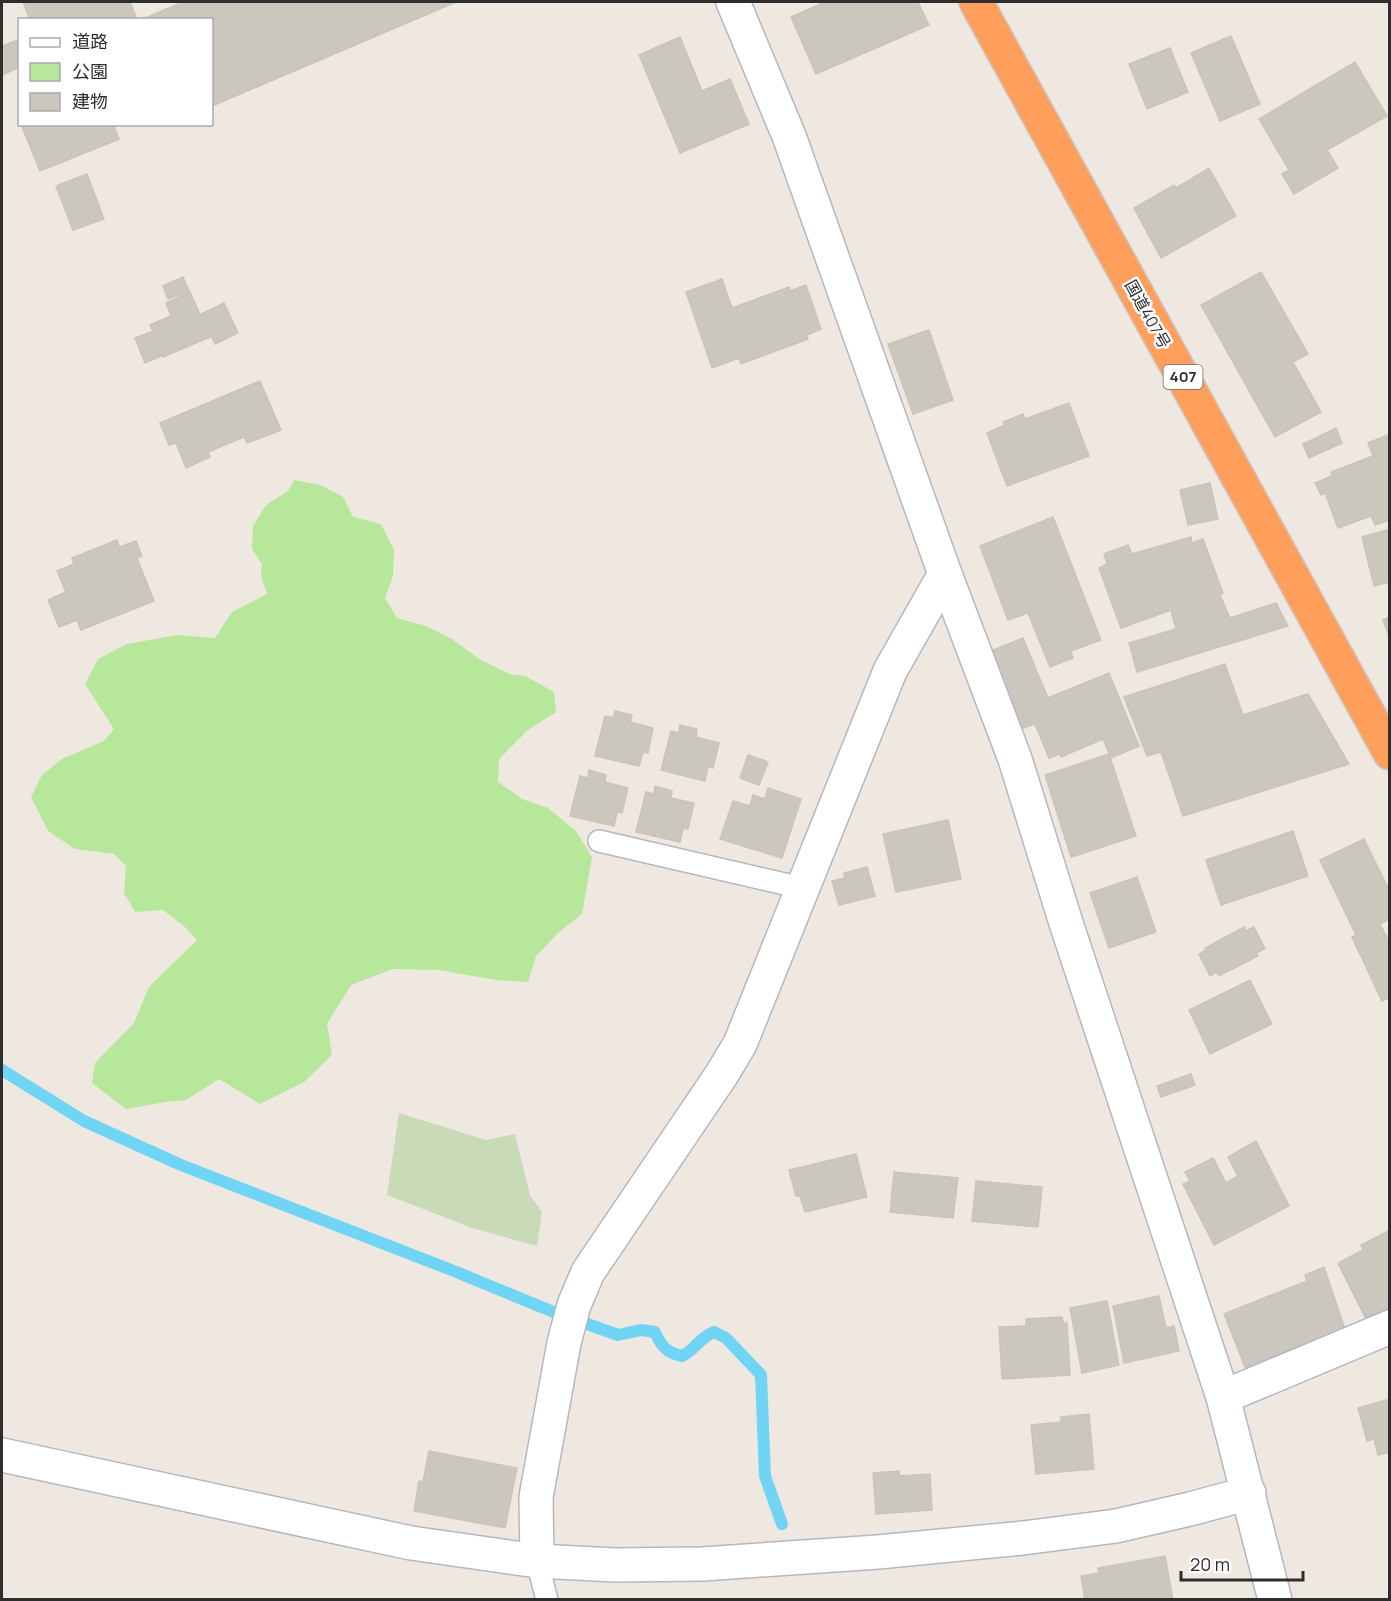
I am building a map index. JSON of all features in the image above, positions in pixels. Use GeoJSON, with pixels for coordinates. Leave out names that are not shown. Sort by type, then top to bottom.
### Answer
{"type":"FeatureCollection","features":[{"type":"Feature","properties":{"kind":"highway","name":"国道407号"},"geometry":{"type":"LineString","coordinates":[[975,2],[1389,753]]}},
{"type":"Feature","properties":{"kind":"street"},"geometry":{"type":"LineString","coordinates":[[733,2],[789,136],[945,574],[1015,759],[1066,923],[1223,1397],[1275,1599]]}},
{"type":"Feature","properties":{"kind":"street"},"geometry":{"type":"LineString","coordinates":[[537,1561],[536,1497],[564,1343],[574,1305],[588,1272],[740,1044],[890,671],[945,574]]}},
{"type":"Feature","properties":{"kind":"street"},"geometry":{"type":"LineString","coordinates":[[1223,1397],[1389,1327]]}},
{"type":"Feature","properties":{"kind":"street"},"geometry":{"type":"LineString","coordinates":[[2,1455],[411,1543],[537,1561],[615,1565],[702,1564],[878,1552],[1023,1538],[1116,1526],[1190,1509],[1249,1492]]}},
{"type":"Feature","properties":{"kind":"lane"},"geometry":{"type":"LineString","coordinates":[[599,841],[802,888]]}},
{"type":"Feature","properties":{"kind":"lane"},"geometry":{"type":"LineString","coordinates":[[537,1561],[547,1599]]}},
{"type":"Feature","properties":{"kind":"green space"},"geometry":{"type":"Polygon","coordinates":[[[294,480],[320,485],[343,497],[353,517],[381,524],[394,550],[393,576],[385,598],[397,618],[426,626],[452,639],[479,659],[509,674],[525,676],[554,692],[556,712],[528,730],[499,759],[498,782],[522,799],[548,808],[576,831],[592,857],[582,914],[557,934],[536,956],[528,982],[496,980],[439,970],[393,969],[351,985],[327,1024],[332,1055],[304,1082],[260,1104],[219,1079],[186,1100],[126,1109],[92,1083],[95,1063],[134,1023],[149,987],[197,940],[184,926],[163,910],[135,912],[124,893],[126,866],[114,854],[75,849],[48,831],[31,797],[42,775],[62,759],[104,741],[114,729],[85,684],[98,659],[127,644],[177,635],[215,638],[232,612],[267,594],[261,576],[262,564],[252,549],[253,526],[266,505],[288,491],[294,480]]]}},
{"type":"Feature","properties":{"kind":"green space"},"geometry":{"type":"Polygon","coordinates":[[[399,1113],[486,1140],[515,1134],[530,1195],[542,1212],[537,1246],[472,1228],[387,1195],[399,1113]]]}},
{"type":"Feature","properties":{"kind":"building"},"geometry":{"type":"Polygon","coordinates":[[[23,2],[130,2],[136,17],[134,18],[29,18],[23,2]]]}},
{"type":"Feature","properties":{"kind":"building"},"geometry":{"type":"Polygon","coordinates":[[[183,2],[456,2],[213,106],[213,18],[145,18],[183,2]]]}},
{"type":"Feature","properties":{"kind":"building"},"geometry":{"type":"Polygon","coordinates":[[[825,2],[918,2],[929,25],[816,74],[791,17],[825,2]]]}},
{"type":"Feature","properties":{"kind":"building"},"geometry":{"type":"Polygon","coordinates":[[[1231,36],[1260,104],[1220,121],[1191,53],[1231,36]]]}},
{"type":"Feature","properties":{"kind":"building"},"geometry":{"type":"Polygon","coordinates":[[[680,37],[702,91],[730,79],[749,124],[680,153],[639,55],[680,37]]]}},
{"type":"Feature","properties":{"kind":"building"},"geometry":{"type":"Polygon","coordinates":[[[18,40],[18,68],[2,75],[2,46],[18,40]]]}},
{"type":"Feature","properties":{"kind":"building"},"geometry":{"type":"Polygon","coordinates":[[[1170,48],[1188,92],[1147,109],[1129,64],[1170,48]]]}},
{"type":"Feature","properties":{"kind":"building"},"geometry":{"type":"Polygon","coordinates":[[[1355,62],[1387,116],[1327,150],[1338,168],[1294,194],[1282,174],[1289,170],[1259,119],[1355,62]]]}},
{"type":"Feature","properties":{"kind":"building"},"geometry":{"type":"Polygon","coordinates":[[[22,126],[114,126],[119,139],[40,171],[22,126]]]}},
{"type":"Feature","properties":{"kind":"building"},"geometry":{"type":"Polygon","coordinates":[[[1209,168],[1236,216],[1161,258],[1134,208],[1174,185],[1176,188],[1209,168]]]}},
{"type":"Feature","properties":{"kind":"building"},"geometry":{"type":"Polygon","coordinates":[[[87,174],[104,219],[73,230],[56,186],[87,174]]]}},
{"type":"Feature","properties":{"kind":"building"},"geometry":{"type":"Polygon","coordinates":[[[1261,272],[1308,354],[1293,362],[1321,412],[1275,437],[1201,305],[1261,272]]]}},
{"type":"Feature","properties":{"kind":"building"},"geometry":{"type":"Polygon","coordinates":[[[183,277],[189,291],[168,299],[163,286],[183,277]]]}},
{"type":"Feature","properties":{"kind":"building"},"geometry":{"type":"Polygon","coordinates":[[[722,279],[732,308],[789,287],[790,291],[806,285],[821,329],[807,335],[808,339],[741,364],[739,358],[712,368],[686,292],[722,279]]]}},
{"type":"Feature","properties":{"kind":"building"},"geometry":{"type":"Polygon","coordinates":[[[190,292],[210,337],[163,357],[150,325],[171,316],[166,303],[190,292]]]}},
{"type":"Feature","properties":{"kind":"building"},"geometry":{"type":"Polygon","coordinates":[[[224,303],[238,333],[215,344],[201,314],[224,303]]]}},
{"type":"Feature","properties":{"kind":"building"},"geometry":{"type":"Polygon","coordinates":[[[929,330],[953,400],[913,414],[888,344],[929,330]]]}},
{"type":"Feature","properties":{"kind":"building"},"geometry":{"type":"Polygon","coordinates":[[[151,332],[161,356],[145,363],[135,338],[151,332]]]}},
{"type":"Feature","properties":{"kind":"building"},"geometry":{"type":"Polygon","coordinates":[[[260,381],[281,430],[247,443],[244,437],[208,452],[210,457],[186,468],[176,443],[169,445],[160,423],[260,381]]]}},
{"type":"Feature","properties":{"kind":"building"},"geometry":{"type":"Polygon","coordinates":[[[1069,403],[1089,456],[1007,486],[987,433],[1005,425],[1003,422],[1023,414],[1025,419],[1069,403]]]}},
{"type":"Feature","properties":{"kind":"building"},"geometry":{"type":"Polygon","coordinates":[[[1336,428],[1342,443],[1309,458],[1303,444],[1336,428]]]}},
{"type":"Feature","properties":{"kind":"building"},"geometry":{"type":"Polygon","coordinates":[[[1390,434],[1390,520],[1375,525],[1371,516],[1338,528],[1325,493],[1321,495],[1315,483],[1332,476],[1331,472],[1373,456],[1368,443],[1390,434]]]}},
{"type":"Feature","properties":{"kind":"building"},"geometry":{"type":"Polygon","coordinates":[[[1210,483],[1218,519],[1188,525],[1180,490],[1210,483]]]}},
{"type":"Feature","properties":{"kind":"building"},"geometry":{"type":"Polygon","coordinates":[[[1053,517],[1101,640],[1071,651],[1073,658],[1050,667],[1028,613],[1008,620],[980,546],[1053,517]]]}},
{"type":"Feature","properties":{"kind":"building"},"geometry":{"type":"Polygon","coordinates":[[[1390,529],[1390,582],[1374,586],[1362,537],[1390,529]]]}},
{"type":"Feature","properties":{"kind":"building"},"geometry":{"type":"Polygon","coordinates":[[[1191,537],[1192,543],[1203,539],[1223,593],[1220,595],[1230,618],[1276,603],[1288,626],[1137,672],[1129,643],[1176,629],[1171,610],[1121,628],[1099,568],[1107,564],[1104,554],[1128,545],[1132,554],[1191,537]]]}},
{"type":"Feature","properties":{"kind":"building"},"geometry":{"type":"Polygon","coordinates":[[[117,540],[119,547],[136,541],[142,556],[137,558],[154,601],[81,630],[77,620],[59,627],[48,600],[66,592],[57,571],[74,564],[72,558],[117,540]]]}},
{"type":"Feature","properties":{"kind":"building"},"geometry":{"type":"Polygon","coordinates":[[[1390,617],[1390,639],[1383,620],[1390,617]]]}},
{"type":"Feature","properties":{"kind":"building"},"geometry":{"type":"Polygon","coordinates":[[[1023,638],[1048,698],[1109,673],[1139,746],[1111,758],[1103,739],[1061,757],[1060,754],[1049,758],[1035,724],[1023,728],[991,651],[1023,638]]]}},
{"type":"Feature","properties":{"kind":"building"},"geometry":{"type":"Polygon","coordinates":[[[1225,664],[1243,715],[1308,694],[1349,764],[1183,816],[1161,752],[1147,756],[1124,697],[1225,664]]]}},
{"type":"Feature","properties":{"kind":"building"},"geometry":{"type":"Polygon","coordinates":[[[615,711],[632,715],[630,722],[653,728],[648,753],[643,752],[639,766],[595,756],[605,716],[613,718],[615,711]]]}},
{"type":"Feature","properties":{"kind":"building"},"geometry":{"type":"Polygon","coordinates":[[[680,725],[697,729],[696,737],[719,743],[713,768],[708,766],[705,781],[661,770],[671,731],[679,733],[680,725]]]}},
{"type":"Feature","properties":{"kind":"building"},"geometry":{"type":"Polygon","coordinates":[[[1109,754],[1136,836],[1071,857],[1045,775],[1109,754]]]}},
{"type":"Feature","properties":{"kind":"building"},"geometry":{"type":"Polygon","coordinates":[[[748,755],[768,762],[759,785],[740,778],[748,755]]]}},
{"type":"Feature","properties":{"kind":"building"},"geometry":{"type":"Polygon","coordinates":[[[589,770],[606,775],[605,782],[628,788],[622,813],[617,812],[614,826],[570,816],[580,776],[588,778],[589,770]]]}},
{"type":"Feature","properties":{"kind":"building"},"geometry":{"type":"Polygon","coordinates":[[[655,786],[672,791],[671,798],[694,803],[688,829],[683,828],[680,842],[636,832],[646,792],[654,794],[655,786]]]}},
{"type":"Feature","properties":{"kind":"building"},"geometry":{"type":"Polygon","coordinates":[[[768,788],[801,799],[782,858],[720,839],[733,801],[750,806],[753,795],[765,799],[768,788]]]}},
{"type":"Feature","properties":{"kind":"building"},"geometry":{"type":"Polygon","coordinates":[[[948,820],[961,879],[896,892],[883,834],[948,820]]]}},
{"type":"Feature","properties":{"kind":"building"},"geometry":{"type":"Polygon","coordinates":[[[1293,831],[1308,876],[1221,905],[1206,860],[1293,831]]]}},
{"type":"Feature","properties":{"kind":"building"},"geometry":{"type":"Polygon","coordinates":[[[1364,839],[1390,892],[1390,919],[1380,924],[1390,944],[1390,997],[1382,1001],[1352,937],[1356,935],[1320,860],[1364,839]]]}},
{"type":"Feature","properties":{"kind":"building"},"geometry":{"type":"Polygon","coordinates":[[[867,867],[875,896],[839,905],[832,881],[845,878],[844,873],[867,867]]]}},
{"type":"Feature","properties":{"kind":"building"},"geometry":{"type":"Polygon","coordinates":[[[1137,877],[1156,932],[1109,948],[1090,893],[1137,877]]]}},
{"type":"Feature","properties":{"kind":"building"},"geometry":{"type":"Polygon","coordinates":[[[1244,927],[1246,931],[1254,927],[1265,949],[1256,953],[1258,956],[1219,976],[1217,972],[1210,976],[1199,954],[1206,950],[1205,948],[1244,927]]]}},
{"type":"Feature","properties":{"kind":"building"},"geometry":{"type":"Polygon","coordinates":[[[1250,980],[1272,1024],[1210,1054],[1189,1010],[1250,980]]]}},
{"type":"Feature","properties":{"kind":"building"},"geometry":{"type":"Polygon","coordinates":[[[1191,1074],[1195,1085],[1161,1097],[1157,1086],[1191,1074]]]}},
{"type":"Feature","properties":{"kind":"building"},"geometry":{"type":"Polygon","coordinates":[[[1256,1141],[1289,1206],[1214,1245],[1183,1184],[1190,1181],[1185,1172],[1213,1158],[1226,1183],[1238,1176],[1228,1157],[1256,1141]]]}},
{"type":"Feature","properties":{"kind":"building"},"geometry":{"type":"Polygon","coordinates":[[[856,1154],[867,1197],[805,1212],[800,1196],[796,1196],[789,1170],[856,1154]]]}},
{"type":"Feature","properties":{"kind":"building"},"geometry":{"type":"Polygon","coordinates":[[[894,1172],[958,1178],[953,1218],[890,1212],[894,1172]]]}},
{"type":"Feature","properties":{"kind":"building"},"geometry":{"type":"Polygon","coordinates":[[[976,1181],[1042,1187],[1038,1227],[972,1221],[976,1181]]]}},
{"type":"Feature","properties":{"kind":"building"},"geometry":{"type":"Polygon","coordinates":[[[1390,1230],[1390,1314],[1369,1325],[1338,1263],[1363,1250],[1361,1245],[1390,1230]]]}},
{"type":"Feature","properties":{"kind":"building"},"geometry":{"type":"Polygon","coordinates":[[[1324,1267],[1345,1329],[1247,1372],[1224,1314],[1307,1281],[1305,1275],[1324,1267]]]}},
{"type":"Feature","properties":{"kind":"building"},"geometry":{"type":"Polygon","coordinates":[[[1159,1296],[1166,1328],[1174,1326],[1179,1351],[1124,1363],[1113,1306],[1159,1296]]]}},
{"type":"Feature","properties":{"kind":"building"},"geometry":{"type":"Polygon","coordinates":[[[1107,1301],[1119,1365],[1082,1373],[1070,1308],[1107,1301]]]}},
{"type":"Feature","properties":{"kind":"building"},"geometry":{"type":"Polygon","coordinates":[[[1062,1317],[1063,1323],[1067,1323],[1070,1375],[1002,1379],[999,1327],[1026,1326],[1026,1319],[1062,1317]]]}},
{"type":"Feature","properties":{"kind":"building"},"geometry":{"type":"Polygon","coordinates":[[[1390,1399],[1390,1452],[1378,1455],[1374,1439],[1367,1441],[1358,1408],[1390,1399]]]}},
{"type":"Feature","properties":{"kind":"building"},"geometry":{"type":"Polygon","coordinates":[[[1089,1414],[1094,1469],[1036,1474],[1031,1425],[1061,1422],[1061,1417],[1089,1414]]]}},
{"type":"Feature","properties":{"kind":"building"},"geometry":{"type":"Polygon","coordinates":[[[429,1451],[517,1468],[505,1528],[414,1511],[419,1481],[423,1482],[429,1451]]]}},
{"type":"Feature","properties":{"kind":"building"},"geometry":{"type":"Polygon","coordinates":[[[899,1471],[900,1476],[930,1474],[932,1510],[876,1514],[873,1473],[899,1471]]]}},
{"type":"Feature","properties":{"kind":"building"},"geometry":{"type":"Polygon","coordinates":[[[1165,1556],[1173,1600],[1085,1600],[1081,1576],[1099,1573],[1098,1568],[1165,1556]]]}},
{"type":"Feature","properties":{"kind":"waterway"},"geometry":{"type":"LineString","coordinates":[[2,1070],[84,1121],[181,1165],[551,1311],[618,1335],[641,1330],[655,1332],[665,1348],[682,1356],[714,1332],[726,1338],[761,1375],[765,1476],[782,1524]]}}]}
